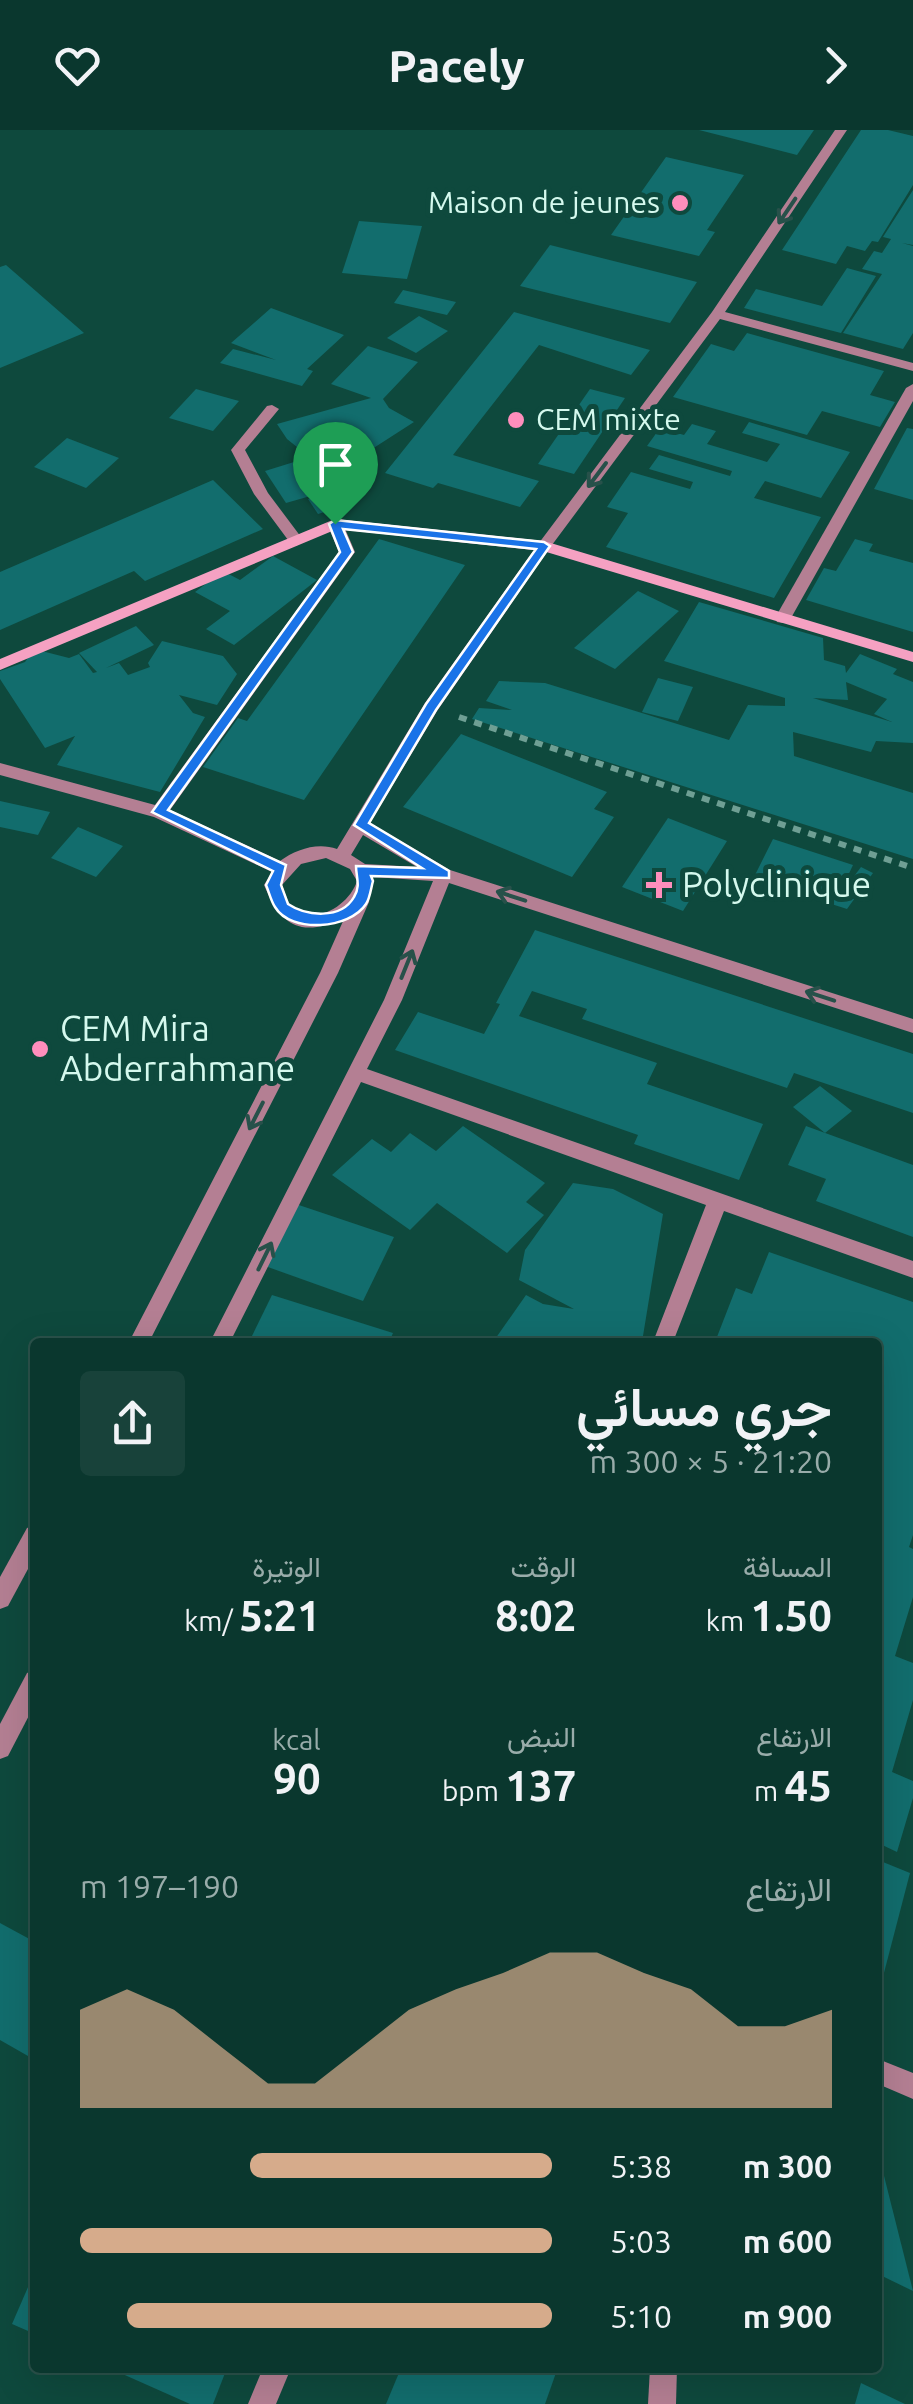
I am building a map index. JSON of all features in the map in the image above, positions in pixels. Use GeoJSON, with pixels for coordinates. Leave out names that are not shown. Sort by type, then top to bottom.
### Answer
{"type":"FeatureCollection","features":[{"type":"Feature","properties":{"kind":"main road"},"geometry":{"type":"LineString","coordinates":[[0,665],[335,524],[544,546],[913,657]]}},
{"type":"Feature","properties":{"kind":"street"},"geometry":{"type":"LineString","coordinates":[[342,856],[431,707],[544,546],[718,314],[841,130]]}},
{"type":"Feature","properties":{"kind":"street"},"geometry":{"type":"LineString","coordinates":[[718,314],[913,366]]}},
{"type":"Feature","properties":{"kind":"street"},"geometry":{"type":"LineString","coordinates":[[783,618],[913,388]]}},
{"type":"Feature","properties":{"kind":"street"},"geometry":{"type":"LineString","coordinates":[[272,409],[238,450],[260,494],[296,541]]}},
{"type":"Feature","properties":{"kind":"street"},"geometry":{"type":"LineString","coordinates":[[159,812],[347,552],[335,524]]}},
{"type":"Feature","properties":{"kind":"street"},"geometry":{"type":"LineString","coordinates":[[0,769],[159,812],[281,869]]}},
{"type":"Feature","properties":{"kind":"street"},"geometry":{"type":"LineString","coordinates":[[360,825],[444,874],[913,1026]]}},
{"type":"Feature","properties":{"kind":"street"},"geometry":{"type":"LineString","coordinates":[[141,1338],[329,973],[360,902],[366,881],[361,870],[342,856],[306,854],[281,869],[274,885],[275,896],[293,915],[308,920],[332,919],[360,902]]}},
{"type":"Feature","properties":{"kind":"street"},"geometry":{"type":"LineString","coordinates":[[361,870],[444,874]]}},
{"type":"Feature","properties":{"kind":"street"},"geometry":{"type":"LineString","coordinates":[[222,1338],[393,1000],[444,874]]}},
{"type":"Feature","properties":{"kind":"street"},"geometry":{"type":"LineString","coordinates":[[357,1072],[913,1270]]}},
{"type":"Feature","properties":{"kind":"street"},"geometry":{"type":"LineString","coordinates":[[665,1338],[718,1200]]}},
{"type":"Feature","properties":{"kind":"street"},"geometry":{"type":"LineString","coordinates":[[0,1599],[30,1543]]}},
{"type":"Feature","properties":{"kind":"street"},"geometry":{"type":"LineString","coordinates":[[0,1748],[29,1706]]}},
{"type":"Feature","properties":{"kind":"street"},"geometry":{"type":"LineString","coordinates":[[882,2074],[913,2086]]}},
{"type":"Feature","properties":{"kind":"street"},"geometry":{"type":"LineString","coordinates":[[262,2404],[275,2373]]}},
{"type":"Feature","properties":{"kind":"street"},"geometry":{"type":"LineString","coordinates":[[662,2404],[664,2373]]}},
{"type":"Feature","properties":{"kind":"path"},"geometry":{"type":"LineString","coordinates":[[431,707],[913,868]]}},
{"type":"Feature","properties":{"kind":"building"},"geometry":{"type":"Polygon","coordinates":[[[699,130],[814,130],[797,155],[699,130]]]}},
{"type":"Feature","properties":{"kind":"building"},"geometry":{"type":"Polygon","coordinates":[[[861,130],[888,130],[913,136],[913,185],[878,242],[872,241],[865,251],[847,246],[836,264],[782,250],[861,130]]]}},
{"type":"Feature","properties":{"kind":"building","name":"Maison de jeunes"},"geometry":{"type":"Polygon","coordinates":[[[666,157],[744,175],[707,230],[715,232],[699,256],[611,235],[666,157]]]}},
{"type":"Feature","properties":{"kind":"building"},"geometry":{"type":"Polygon","coordinates":[[[913,190],[913,245],[902,243],[913,246],[913,333],[903,349],[843,333],[882,274],[862,269],[874,251],[882,253],[891,239],[883,237],[913,190]]]}},
{"type":"Feature","properties":{"kind":"building"},"geometry":{"type":"Polygon","coordinates":[[[359,221],[422,226],[407,279],[342,273],[359,221]]]}},
{"type":"Feature","properties":{"kind":"building"},"geometry":{"type":"Polygon","coordinates":[[[550,245],[697,282],[670,323],[520,286],[550,245]]]}},
{"type":"Feature","properties":{"kind":"building"},"geometry":{"type":"Polygon","coordinates":[[[6,265],[84,333],[0,368],[0,267],[6,265]]]}},
{"type":"Feature","properties":{"kind":"building"},"geometry":{"type":"Polygon","coordinates":[[[847,268],[876,276],[841,333],[744,308],[756,289],[822,306],[847,268]]]}},
{"type":"Feature","properties":{"kind":"building"},"geometry":{"type":"Polygon","coordinates":[[[403,290],[456,302],[447,315],[394,303],[403,290]]]}},
{"type":"Feature","properties":{"kind":"building"},"geometry":{"type":"Polygon","coordinates":[[[271,308],[344,335],[307,369],[313,371],[302,386],[220,363],[233,349],[276,360],[231,343],[271,308]]]}},
{"type":"Feature","properties":{"kind":"building"},"geometry":{"type":"Polygon","coordinates":[[[514,312],[650,350],[631,375],[539,345],[453,455],[539,481],[520,507],[438,483],[433,488],[385,473],[514,312]]]}},
{"type":"Feature","properties":{"kind":"building"},"geometry":{"type":"Polygon","coordinates":[[[419,316],[448,331],[416,353],[387,338],[419,316]]]}},
{"type":"Feature","properties":{"kind":"building"},"geometry":{"type":"Polygon","coordinates":[[[747,333],[884,371],[870,395],[895,402],[880,427],[822,411],[807,435],[673,397],[711,344],[734,351],[747,333]]]}},
{"type":"Feature","properties":{"kind":"building"},"geometry":{"type":"Polygon","coordinates":[[[368,346],[418,362],[383,399],[389,408],[414,422],[327,478],[342,487],[286,503],[265,471],[294,462],[311,472],[323,468],[287,439],[277,424],[371,398],[331,384],[368,346]]]}},
{"type":"Feature","properties":{"kind":"building"},"geometry":{"type":"Polygon","coordinates":[[[196,389],[239,401],[213,431],[169,418],[196,389]]]}},
{"type":"Feature","properties":{"kind":"building"},"geometry":{"type":"Polygon","coordinates":[[[590,389],[625,398],[574,474],[538,464],[590,389]]]}},
{"type":"Feature","properties":{"kind":"building"},"geometry":{"type":"Polygon","coordinates":[[[749,422],[850,452],[821,498],[765,481],[754,498],[821,517],[774,598],[606,547],[628,513],[607,507],[631,472],[690,489],[693,482],[649,469],[659,455],[730,476],[732,471],[647,446],[660,428],[684,435],[692,424],[716,431],[707,444],[767,462],[780,444],[742,433],[749,422]]]}},
{"type":"Feature","properties":{"kind":"building"},"geometry":{"type":"Polygon","coordinates":[[[907,428],[913,429],[913,500],[874,489],[907,428]]]}},
{"type":"Feature","properties":{"kind":"building"},"geometry":{"type":"Polygon","coordinates":[[[67,438],[119,458],[86,488],[34,467],[67,438]]]}},
{"type":"Feature","properties":{"kind":"building"},"geometry":{"type":"Polygon","coordinates":[[[213,480],[263,529],[145,581],[134,571],[0,630],[0,572],[213,480]]]}},
{"type":"Feature","properties":{"kind":"building"},"geometry":{"type":"Polygon","coordinates":[[[340,489],[350,504],[318,514],[308,499],[340,489]]]}},
{"type":"Feature","properties":{"kind":"building"},"geometry":{"type":"Polygon","coordinates":[[[379,539],[465,565],[304,800],[203,767],[238,718],[247,721],[379,539]]]}},
{"type":"Feature","properties":{"kind":"building"},"geometry":{"type":"Polygon","coordinates":[[[855,539],[873,544],[869,551],[913,563],[913,632],[806,600],[824,568],[836,571],[855,539]]]}},
{"type":"Feature","properties":{"kind":"building"},"geometry":{"type":"Polygon","coordinates":[[[273,556],[317,580],[234,645],[206,629],[230,611],[195,592],[223,571],[240,580],[273,556]]]}},
{"type":"Feature","properties":{"kind":"building"},"geometry":{"type":"Polygon","coordinates":[[[638,591],[679,611],[615,669],[574,648],[638,591]]]}},
{"type":"Feature","properties":{"kind":"building"},"geometry":{"type":"Polygon","coordinates":[[[699,602],[823,638],[824,660],[845,666],[846,673],[860,654],[897,669],[893,674],[913,682],[913,743],[876,741],[871,752],[793,732],[794,756],[913,793],[913,859],[472,719],[479,708],[512,710],[486,701],[499,681],[545,683],[729,740],[748,705],[785,706],[785,698],[664,661],[699,602]],[[846,682],[848,700],[813,698],[892,722],[874,714],[887,699],[846,682]]]}},
{"type":"Feature","properties":{"kind":"building"},"geometry":{"type":"Polygon","coordinates":[[[136,626],[154,645],[106,668],[119,663],[128,675],[150,667],[148,663],[162,641],[223,656],[237,674],[217,705],[179,695],[193,713],[205,717],[160,792],[57,765],[75,736],[45,748],[0,679],[0,671],[25,662],[34,649],[69,658],[79,654],[93,673],[97,672],[79,653],[136,626]]]}},
{"type":"Feature","properties":{"kind":"building"},"geometry":{"type":"Polygon","coordinates":[[[658,678],[693,687],[678,721],[642,712],[658,678]]]}},
{"type":"Feature","properties":{"kind":"building"},"geometry":{"type":"Polygon","coordinates":[[[461,734],[607,792],[594,809],[614,817],[572,877],[403,807],[461,734]]]}},
{"type":"Feature","properties":{"kind":"building"},"geometry":{"type":"Polygon","coordinates":[[[0,801],[50,812],[38,835],[0,827],[0,801]]]}},
{"type":"Feature","properties":{"kind":"building"},"geometry":{"type":"Polygon","coordinates":[[[668,818],[727,841],[683,911],[622,887],[668,818]]]}},
{"type":"Feature","properties":{"kind":"building"},"geometry":{"type":"Polygon","coordinates":[[[78,827],[123,846],[96,877],[51,858],[78,827]]]}},
{"type":"Feature","properties":{"kind":"building"},"geometry":{"type":"Polygon","coordinates":[[[773,839],[853,865],[837,899],[861,867],[873,873],[847,909],[753,879],[773,839]]]}},
{"type":"Feature","properties":{"kind":"building"},"geometry":{"type":"Polygon","coordinates":[[[535,930],[913,1054],[913,1113],[794,1073],[787,1088],[582,1019],[587,1009],[532,991],[519,1016],[657,1063],[647,1084],[763,1124],[739,1180],[634,1144],[638,1135],[395,1050],[418,1012],[484,1034],[535,930]]]}},
{"type":"Feature","properties":{"kind":"building"},"geometry":{"type":"Polygon","coordinates":[[[820,1086],[852,1111],[825,1133],[793,1107],[820,1086]]]}},
{"type":"Feature","properties":{"kind":"building"},"geometry":{"type":"Polygon","coordinates":[[[463,1126],[545,1183],[526,1202],[544,1215],[507,1253],[437,1203],[410,1230],[332,1175],[372,1139],[391,1152],[410,1133],[436,1151],[463,1126]]]}},
{"type":"Feature","properties":{"kind":"building"},"geometry":{"type":"Polygon","coordinates":[[[806,1126],[913,1165],[913,1237],[816,1201],[826,1179],[788,1165],[806,1126]]]}},
{"type":"Feature","properties":{"kind":"building"},"geometry":{"type":"Polygon","coordinates":[[[573,1183],[613,1189],[663,1214],[643,1338],[496,1338],[526,1295],[543,1304],[574,1309],[519,1280],[525,1250],[573,1183]]]}},
{"type":"Feature","properties":{"kind":"building"},"geometry":{"type":"Polygon","coordinates":[[[284,1200],[394,1237],[363,1301],[251,1261],[284,1200]]]}},
{"type":"Feature","properties":{"kind":"building"},"geometry":{"type":"Polygon","coordinates":[[[769,1252],[913,1302],[913,1535],[909,1547],[913,1549],[913,1597],[895,1656],[913,1663],[913,1700],[892,1772],[913,1781],[913,1798],[897,1852],[882,1845],[882,1338],[717,1338],[736,1288],[752,1294],[769,1252]]]}},
{"type":"Feature","properties":{"kind":"building"},"geometry":{"type":"Polygon","coordinates":[[[272,1295],[393,1333],[391,1338],[251,1338],[272,1295]]]}},
{"type":"Feature","properties":{"kind":"building"},"geometry":{"type":"Polygon","coordinates":[[[882,1862],[910,1873],[882,1980],[882,1862]]]}},
{"type":"Feature","properties":{"kind":"building"},"geometry":{"type":"Polygon","coordinates":[[[0,1923],[30,1939],[30,2057],[0,2040],[0,1923]]]}},
{"type":"Feature","properties":{"kind":"building"},"geometry":{"type":"Polygon","coordinates":[[[882,2168],[913,2291],[882,2276],[882,2168]]]}},
{"type":"Feature","properties":{"kind":"building"},"geometry":{"type":"Polygon","coordinates":[[[30,2283],[30,2332],[12,2324],[30,2283]]]}},
{"type":"Feature","properties":{"kind":"building"},"geometry":{"type":"Polygon","coordinates":[[[120,2373],[225,2373],[213,2404],[190,2404],[120,2373]]]}},
{"type":"Feature","properties":{"kind":"building"},"geometry":{"type":"Polygon","coordinates":[[[399,2373],[556,2373],[545,2404],[386,2404],[399,2373]]]}},
{"type":"Feature","properties":{"kind":"building"},"geometry":{"type":"Polygon","coordinates":[[[861,2383],[905,2404],[855,2404],[861,2383]]]}},
{"type":"Feature","properties":{"kind":"place","name":"Maison de jeunes"},"geometry":{"type":"Point","coordinates":[680,203]}},
{"type":"Feature","properties":{"kind":"place","name":"CEM mixte"},"geometry":{"type":"Point","coordinates":[516,420]}},
{"type":"Feature","properties":{"kind":"place","name":"Polyclinique"},"geometry":{"type":"Point","coordinates":[659,885]}},
{"type":"Feature","properties":{"kind":"place","name":"CEM Mira Abderrahmane"},"geometry":{"type":"Point","coordinates":[40,1049]}},
{"type":"Feature","properties":{"kind":"route"},"geometry":{"type":"LineString","coordinates":[[335,524],[544,546],[431,707],[360,825],[444,874],[361,870],[366,891],[360,902],[344,915],[308,920],[282,907],[275,896],[274,885],[281,869],[159,812],[347,552],[335,524]]}}]}
